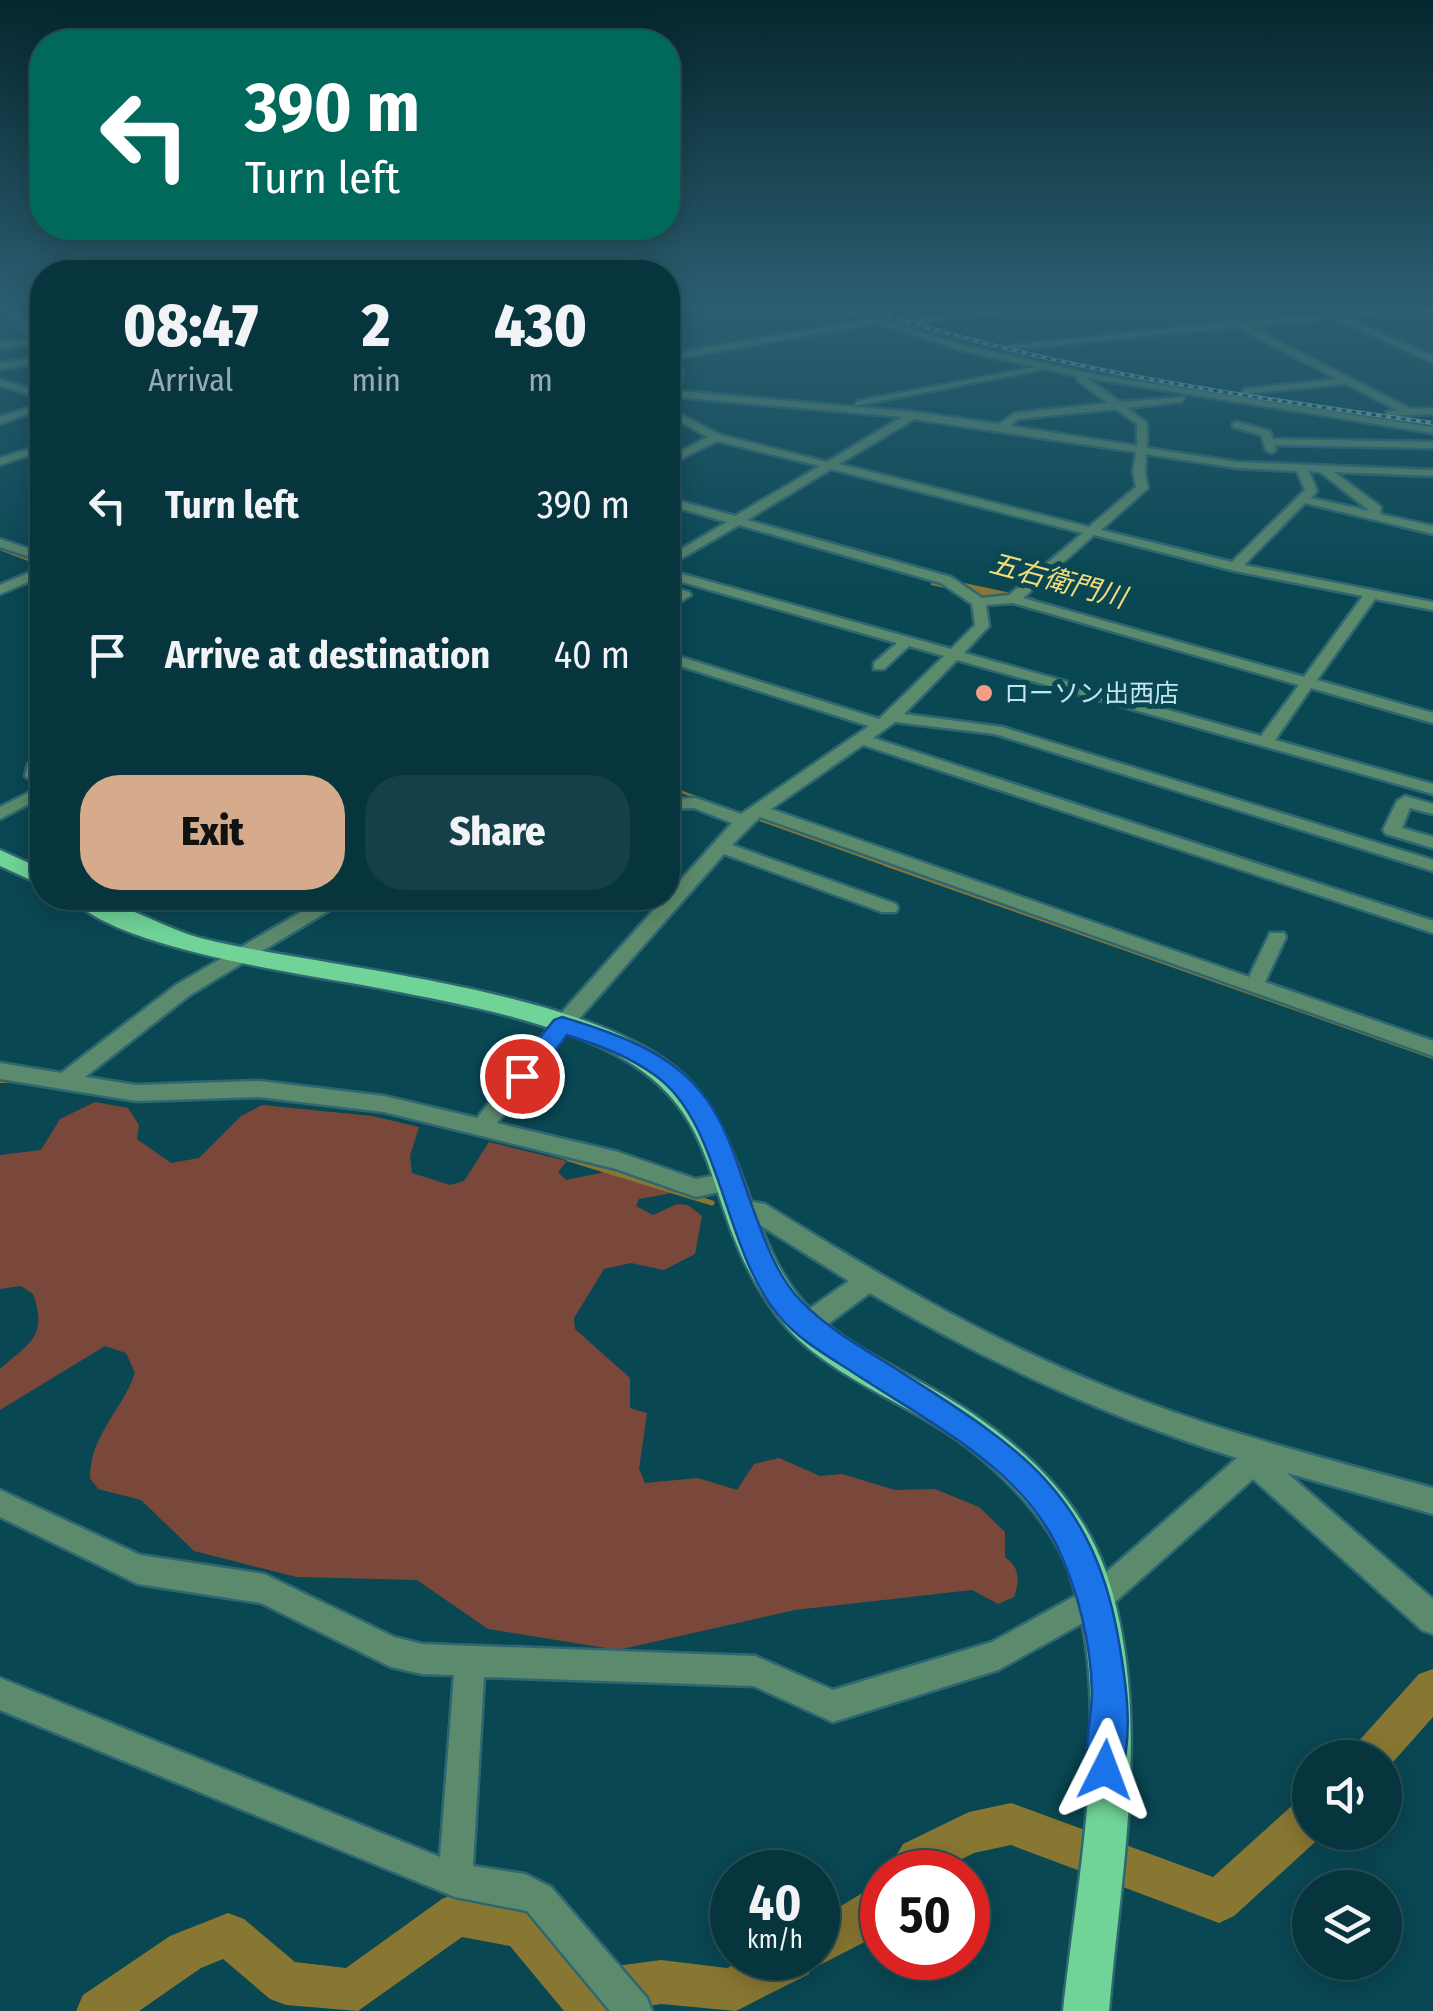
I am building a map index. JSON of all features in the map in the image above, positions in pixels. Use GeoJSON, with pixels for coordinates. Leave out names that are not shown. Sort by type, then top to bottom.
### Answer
{"type":"FeatureCollection","features":[{"type":"Feature","properties":{"kind":"main road"},"geometry":{"type":"LineString","coordinates":[[0,857],[30,872]]}},
{"type":"Feature","properties":{"kind":"main road"},"geometry":{"type":"LineString","coordinates":[[107,910],[149,930],[242,954],[442,992],[616,1042],[666,1071],[703,1112],[758,1261],[789,1308],[992,1446],[1042,1498],[1067,1532],[1096,1600],[1110,1692],[1086,2011]]}},
{"type":"Feature","properties":{"kind":"street"},"geometry":{"type":"LineString","coordinates":[[768,402],[913,416],[1143,452],[1304,454],[1376,510],[1372,516]]}},
{"type":"Feature","properties":{"kind":"street"},"geometry":{"type":"LineString","coordinates":[[836,408],[869,402]]}},
{"type":"Feature","properties":{"kind":"street"},"geometry":{"type":"LineString","coordinates":[[1013,600],[1142,488],[1136,466],[1143,452],[1142,423],[1118,402]]}},
{"type":"Feature","properties":{"kind":"street"},"geometry":{"type":"LineString","coordinates":[[1000,429],[1015,416],[1159,402]]}},
{"type":"Feature","properties":{"kind":"street"},"geometry":{"type":"LineString","coordinates":[[1249,402],[1433,428]]}},
{"type":"Feature","properties":{"kind":"street"},"geometry":{"type":"LineString","coordinates":[[1320,402],[1411,414],[1433,411]]}},
{"type":"Feature","properties":{"kind":"street"},"geometry":{"type":"LineString","coordinates":[[1388,402],[1433,428]]}},
{"type":"Feature","properties":{"kind":"street"},"geometry":{"type":"LineString","coordinates":[[0,421],[30,410]]}},
{"type":"Feature","properties":{"kind":"street"},"geometry":{"type":"LineString","coordinates":[[680,555],[913,416]]}},
{"type":"Feature","properties":{"kind":"street"},"geometry":{"type":"LineString","coordinates":[[680,419],[716,437],[1091,532],[1235,567],[1433,606]]}},
{"type":"Feature","properties":{"kind":"street"},"geometry":{"type":"LineString","coordinates":[[1237,425],[1266,433],[1272,454],[1302,469],[1433,473]]}},
{"type":"Feature","properties":{"kind":"street"},"geometry":{"type":"LineString","coordinates":[[680,456],[716,437]]}},
{"type":"Feature","properties":{"kind":"street"},"geometry":{"type":"LineString","coordinates":[[1272,454],[1433,445]]}},
{"type":"Feature","properties":{"kind":"street"},"geometry":{"type":"LineString","coordinates":[[0,450],[30,459]]}},
{"type":"Feature","properties":{"kind":"street"},"geometry":{"type":"LineString","coordinates":[[0,462],[30,452]]}},
{"type":"Feature","properties":{"kind":"street"},"geometry":{"type":"LineString","coordinates":[[1235,567],[1311,492],[1302,469]]}},
{"type":"Feature","properties":{"kind":"street"},"geometry":{"type":"LineString","coordinates":[[1302,499],[1433,530]]}},
{"type":"Feature","properties":{"kind":"street"},"geometry":{"type":"LineString","coordinates":[[680,504],[930,575],[963,588],[979,602],[982,626],[908,702],[751,816],[680,894]]}},
{"type":"Feature","properties":{"kind":"street"},"geometry":{"type":"LineString","coordinates":[[0,543],[30,553]]}},
{"type":"Feature","properties":{"kind":"street"},"geometry":{"type":"LineString","coordinates":[[0,590],[30,577]]}},
{"type":"Feature","properties":{"kind":"street"},"geometry":{"type":"LineString","coordinates":[[680,577],[1433,789]]}},
{"type":"Feature","properties":{"kind":"street"},"geometry":{"type":"LineString","coordinates":[[1265,742],[1371,594]]}},
{"type":"Feature","properties":{"kind":"street"},"geometry":{"type":"LineString","coordinates":[[979,602],[1013,600],[1433,718]]}},
{"type":"Feature","properties":{"kind":"street"},"geometry":{"type":"LineString","coordinates":[[879,666],[908,640]]}},
{"type":"Feature","properties":{"kind":"street"},"geometry":{"type":"LineString","coordinates":[[680,660],[885,720],[930,720],[997,730],[1433,866]]}},
{"type":"Feature","properties":{"kind":"street"},"geometry":{"type":"LineString","coordinates":[[908,702],[914,712],[930,720]]}},
{"type":"Feature","properties":{"kind":"street"},"geometry":{"type":"LineString","coordinates":[[858,738],[1433,927]]}},
{"type":"Feature","properties":{"kind":"street"},"geometry":{"type":"LineString","coordinates":[[0,814],[30,798]]}},
{"type":"Feature","properties":{"kind":"street"},"geometry":{"type":"LineString","coordinates":[[1433,809],[1405,801],[1392,830],[1433,843]]}},
{"type":"Feature","properties":{"kind":"street"},"geometry":{"type":"LineString","coordinates":[[680,804],[696,803],[751,816],[1433,1049]]}},
{"type":"Feature","properties":{"kind":"street"},"geometry":{"type":"LineString","coordinates":[[722,847],[888,908]]}},
{"type":"Feature","properties":{"kind":"street"},"geometry":{"type":"LineString","coordinates":[[68,1079],[183,990],[317,910]]}},
{"type":"Feature","properties":{"kind":"street"},"geometry":{"type":"LineString","coordinates":[[483,1126],[562,1025],[665,910]]}},
{"type":"Feature","properties":{"kind":"street"},"geometry":{"type":"LineString","coordinates":[[1254,986],[1277,936]]}},
{"type":"Feature","properties":{"kind":"street"},"geometry":{"type":"LineString","coordinates":[[0,1071],[136,1093],[259,1090],[429,1112],[618,1161],[696,1188],[734,1195],[867,1282],[1097,1396],[1253,1455],[1433,1501]]}},
{"type":"Feature","properties":{"kind":"street"},"geometry":{"type":"LineString","coordinates":[[808,1324],[867,1282]]}},
{"type":"Feature","properties":{"kind":"street"},"geometry":{"type":"LineString","coordinates":[[0,1503],[138,1569],[264,1589],[390,1652],[422,1659],[755,1671],[833,1706],[998,1655],[1096,1600],[1253,1455]]}},
{"type":"Feature","properties":{"kind":"street"},"geometry":{"type":"LineString","coordinates":[[1253,1455],[1433,1619]]}},
{"type":"Feature","properties":{"kind":"street"},"geometry":{"type":"LineString","coordinates":[[455,1880],[470,1661]]}},
{"type":"Feature","properties":{"kind":"street"},"geometry":{"type":"LineString","coordinates":[[0,1694],[455,1880],[525,1890],[540,1898],[622,2001]]}},
{"type":"Feature","properties":{"kind":"shaded area"},"geometry":{"type":"Polygon","coordinates":[[[95,1102],[128,1108],[139,1125],[137,1139],[171,1163],[199,1158],[241,1116],[262,1105],[372,1116],[419,1127],[410,1156],[412,1173],[450,1185],[464,1181],[489,1142],[567,1161],[558,1172],[566,1180],[605,1172],[672,1193],[639,1199],[636,1206],[653,1215],[677,1204],[688,1205],[702,1216],[695,1254],[664,1270],[631,1263],[604,1269],[574,1318],[575,1329],[630,1378],[630,1408],[647,1413],[639,1469],[645,1483],[698,1478],[737,1490],[754,1464],[779,1458],[820,1476],[842,1474],[895,1490],[935,1489],[979,1507],[1005,1532],[1005,1557],[1017,1575],[1014,1597],[998,1604],[972,1590],[795,1610],[618,1650],[488,1629],[417,1580],[297,1577],[194,1551],[141,1500],[98,1489],[90,1478],[95,1449],[135,1373],[126,1353],[105,1346],[0,1410],[0,1369],[33,1339],[38,1321],[33,1294],[21,1286],[0,1289],[0,1155],[41,1150],[60,1119],[95,1102]]]}},
{"type":"Feature","properties":{"kind":"waterway"},"geometry":{"type":"LineString","coordinates":[[0,549],[30,560]]}},
{"type":"Feature","properties":{"kind":"waterway","name":"五右衛門川"},"geometry":{"type":"LineString","coordinates":[[937,582],[1034,603]]}},
{"type":"Feature","properties":{"kind":"waterway"},"geometry":{"type":"LineString","coordinates":[[680,791],[743,814]]}},
{"type":"Feature","properties":{"kind":"waterway"},"geometry":{"type":"LineString","coordinates":[[757,819],[892,867]]}},
{"type":"Feature","properties":{"kind":"waterway"},"geometry":{"type":"LineString","coordinates":[[885,864],[1433,1057]]}},
{"type":"Feature","properties":{"kind":"waterway"},"geometry":{"type":"LineString","coordinates":[[0,1081],[15,1081]]}},
{"type":"Feature","properties":{"kind":"waterway"},"geometry":{"type":"LineString","coordinates":[[64,1089],[129,1099]]}},
{"type":"Feature","properties":{"kind":"waterway"},"geometry":{"type":"LineString","coordinates":[[537,1149],[577,1161]]}},
{"type":"Feature","properties":{"kind":"waterway"},"geometry":{"type":"LineString","coordinates":[[569,1159],[712,1203]]}},
{"type":"Feature","properties":{"kind":"waterway"},"geometry":{"type":"LineString","coordinates":[[1386,1740],[1433,1688]]}},
{"type":"Feature","properties":{"kind":"waterway"},"geometry":{"type":"LineString","coordinates":[[936,1850],[969,1833],[1011,1824],[1219,1901],[1292,1834]]}},
{"type":"Feature","properties":{"kind":"waterway"},"geometry":{"type":"LineString","coordinates":[[99,2011],[186,1952],[228,1935],[286,1983],[352,1991],[457,1914],[522,1926],[577,1994],[661,1982],[730,1991],[751,1980]]}},
{"type":"Feature","properties":{"kind":"waterway"},"geometry":{"type":"LineString","coordinates":[[840,1932],[860,1922]]}},
{"type":"Feature","properties":{"kind":"railway"},"geometry":{"type":"LineString","coordinates":[[1290,402],[1433,423]]}},
{"type":"Feature","properties":{"kind":"place","name":"ローソン出西店"},"geometry":{"type":"Point","coordinates":[984,693]}},
{"type":"Feature","properties":{"kind":"route"},"geometry":{"type":"LineString","coordinates":[[522,1076],[562,1025],[616,1042],[666,1071],[703,1112],[758,1261],[789,1308],[822,1337],[992,1446],[1042,1498],[1067,1532],[1096,1600],[1110,1692],[1105,1770]]}}]}
